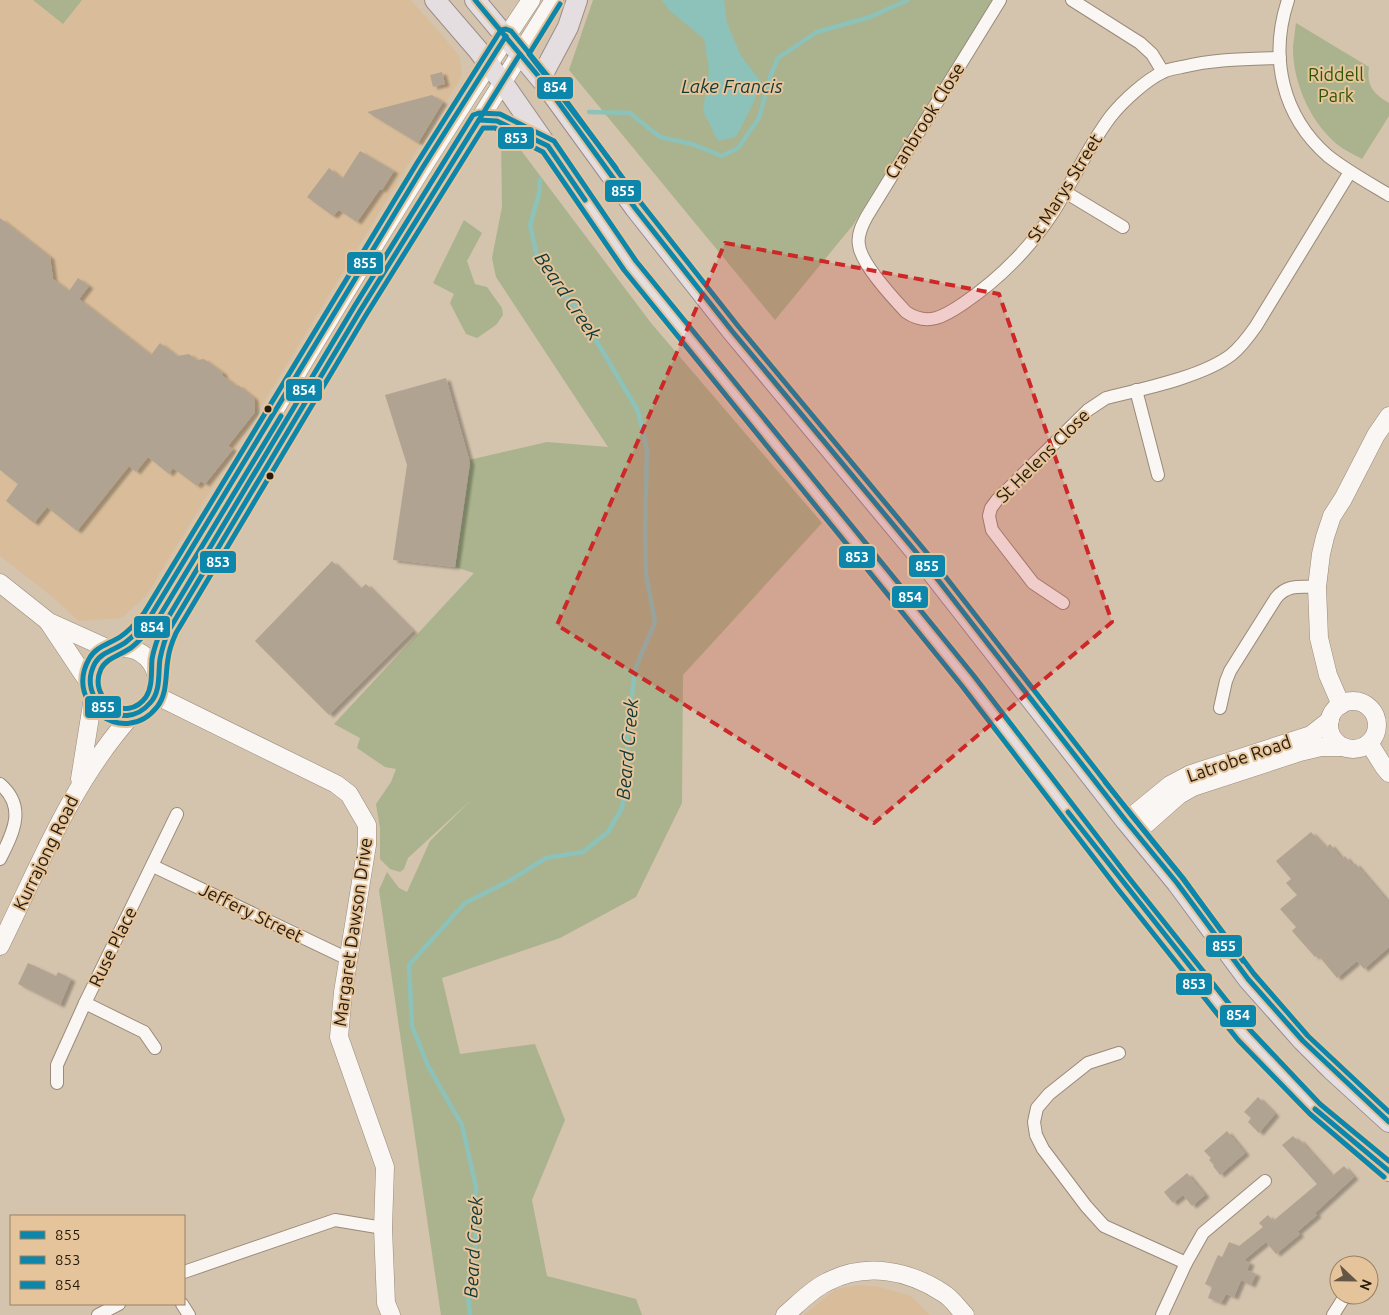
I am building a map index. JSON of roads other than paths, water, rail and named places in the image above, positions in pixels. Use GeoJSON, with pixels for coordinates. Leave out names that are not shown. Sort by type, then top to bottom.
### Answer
{"type":"FeatureCollection","features":[{"type":"Feature","properties":{"kind":"main road"},"geometry":{"type":"LineString","coordinates":[[435,0],[502,83],[630,265],[968,681],[1123,883],[1244,1034],[1315,1109],[1389,1171]]}},
{"type":"Feature","properties":{"kind":"main road"},"geometry":{"type":"LineString","coordinates":[[475,0],[544,84],[635,208],[732,331],[921,558],[1177,883],[1248,979],[1303,1041],[1389,1122]]}},
{"type":"Feature","properties":{"kind":"main road"},"geometry":{"type":"LineString","coordinates":[[544,84],[544,72],[568,27],[577,0]]}},
{"type":"Feature","properties":{"kind":"main road"},"geometry":{"type":"LineString","coordinates":[[479,120],[498,121],[548,146]]}},
{"type":"Feature","properties":{"kind":"street"},"geometry":{"type":"LineString","coordinates":[[78,787],[91,690],[90,672],[95,663],[102,655],[115,649],[142,627],[158,604],[423,167],[530,0]]}},
{"type":"Feature","properties":{"kind":"street"},"geometry":{"type":"LineString","coordinates":[[78,787],[119,729],[132,715],[143,710],[150,703],[156,687],[161,657],[169,630],[360,311],[554,0]]}},
{"type":"Feature","properties":{"kind":"street","name":"Cranbrook Close"},"geometry":{"type":"LineString","coordinates":[[859,246],[859,234],[867,216],[1000,0]]}},
{"type":"Feature","properties":{"kind":"street"},"geometry":{"type":"LineString","coordinates":[[1072,0],[1140,43],[1152,54],[1164,72]]}},
{"type":"Feature","properties":{"kind":"street"},"geometry":{"type":"LineString","coordinates":[[1288,0],[1282,28],[1280,58],[1286,94],[1296,119],[1317,145],[1329,156],[1350,172],[1389,195]]}},
{"type":"Feature","properties":{"kind":"street","name":"St Marys Street"},"geometry":{"type":"LineString","coordinates":[[859,246],[862,257],[868,267],[906,312],[913,317],[930,320],[941,317],[972,297],[1005,270],[1030,244],[1042,229],[1112,115],[1137,91],[1164,72],[1210,60],[1280,58]]}},
{"type":"Feature","properties":{"kind":"street","name":"St Helens Close"},"geometry":{"type":"LineString","coordinates":[[1063,603],[1034,583],[996,536],[990,523],[992,508],[997,500],[1088,410],[1106,398],[1200,372],[1216,365],[1231,355],[1256,326],[1350,172]]}},
{"type":"Feature","properties":{"kind":"street"},"geometry":{"type":"LineString","coordinates":[[1065,192],[1123,227]]}},
{"type":"Feature","properties":{"kind":"street"},"geometry":{"type":"LineString","coordinates":[[1136,390],[1158,475]]}},
{"type":"Feature","properties":{"kind":"street"},"geometry":{"type":"LineString","coordinates":[[1336,712],[1354,701],[1361,702],[1372,711],[1377,724],[1374,737],[1358,748],[1344,747],[1334,739],[1331,733],[1336,712],[1319,638],[1317,587],[1323,546],[1332,516],[1343,499],[1376,435],[1389,416]]}},
{"type":"Feature","properties":{"kind":"street"},"geometry":{"type":"LineString","coordinates":[[0,583],[49,622],[115,649],[128,648],[137,650],[145,655],[156,670],[156,687]]}},
{"type":"Feature","properties":{"kind":"street"},"geometry":{"type":"LineString","coordinates":[[1220,708],[1226,680],[1230,671],[1280,592],[1289,587],[1317,587]]}},
{"type":"Feature","properties":{"kind":"street"},"geometry":{"type":"LineString","coordinates":[[49,622],[105,711],[114,715],[132,715]]}},
{"type":"Feature","properties":{"kind":"street","name":"Margaret Dawson Drive"},"geometry":{"type":"LineString","coordinates":[[156,687],[336,784],[349,794],[367,825],[367,845],[348,960],[339,1037],[384,1167],[383,1228],[386,1302],[391,1315]]}},
{"type":"Feature","properties":{"kind":"street","name":"Latrobe Road"},"geometry":{"type":"LineString","coordinates":[[1131,827],[1179,780],[1310,735],[1336,712]]}},
{"type":"Feature","properties":{"kind":"street"},"geometry":{"type":"LineString","coordinates":[[1369,742],[1389,773]]}},
{"type":"Feature","properties":{"kind":"street","name":"Latrobe Road"},"geometry":{"type":"LineString","coordinates":[[1131,827],[1193,787],[1300,752],[1322,747],[1344,747]]}},
{"type":"Feature","properties":{"kind":"street"},"geometry":{"type":"LineString","coordinates":[[0,784],[12,797],[15,808],[15,824],[0,859]]}},
{"type":"Feature","properties":{"kind":"street","name":"Kurrajong Road"},"geometry":{"type":"LineString","coordinates":[[0,946],[78,787]]}},
{"type":"Feature","properties":{"kind":"street","name":"Ruse Place"},"geometry":{"type":"LineString","coordinates":[[56,1083],[57,1065],[177,814]]}},
{"type":"Feature","properties":{"kind":"street","name":"Jeffery Street"},"geometry":{"type":"LineString","coordinates":[[153,866],[348,960]]}},
{"type":"Feature","properties":{"kind":"street"},"geometry":{"type":"LineString","coordinates":[[85,1003],[144,1032],[155,1048]]}},
{"type":"Feature","properties":{"kind":"street"},"geometry":{"type":"LineString","coordinates":[[1119,1053],[1088,1064],[1049,1094],[1037,1108],[1034,1122],[1036,1135],[1043,1149],[1086,1206],[1104,1226],[1186,1263]]}},
{"type":"Feature","properties":{"kind":"street"},"geometry":{"type":"LineString","coordinates":[[1162,1315],[1198,1240],[1208,1228],[1265,1181]]}},
{"type":"Feature","properties":{"kind":"street"},"geometry":{"type":"LineString","coordinates":[[185,1272],[335,1220],[383,1228]]}},
{"type":"Feature","properties":{"kind":"street"},"geometry":{"type":"LineString","coordinates":[[785,1315],[825,1283],[844,1274],[863,1270],[886,1270],[915,1277],[945,1294],[965,1315]]}},
{"type":"Feature","properties":{"kind":"street"},"geometry":{"type":"LineString","coordinates":[[98,1315],[117,1305]]}},
{"type":"Feature","properties":{"kind":"water","name":"Lake Francis"},"geometry":{"type":"Polygon","coordinates":[[[662,0],[724,0],[727,23],[741,56],[762,83],[736,137],[718,141],[703,111],[709,70],[704,39],[669,10],[662,0]]]}},
{"type":"Feature","properties":{"kind":"waterway","name":"Beard Creek"},"geometry":{"type":"LineString","coordinates":[[589,112],[630,113],[660,137],[692,144],[722,156],[738,148],[759,118],[771,74],[778,58],[817,32],[870,17],[908,0]]}},
{"type":"Feature","properties":{"kind":"waterway","name":"Beard Creek"},"geometry":{"type":"LineString","coordinates":[[470,1315],[467,1285],[475,1248],[476,1187],[462,1125],[428,1066],[412,1026],[409,965],[465,903],[509,881],[546,858],[583,852],[608,832],[622,808],[627,773],[628,719],[636,667],[655,622],[646,574],[647,450],[638,411],[593,335],[584,316],[558,288],[537,256],[530,225],[539,194],[540,180]]}},
{"type":"Feature","properties":{"kind":"park label","name":"Riddell Park"},"geometry":{"type":"Point","coordinates":[1336,85]}}]}
